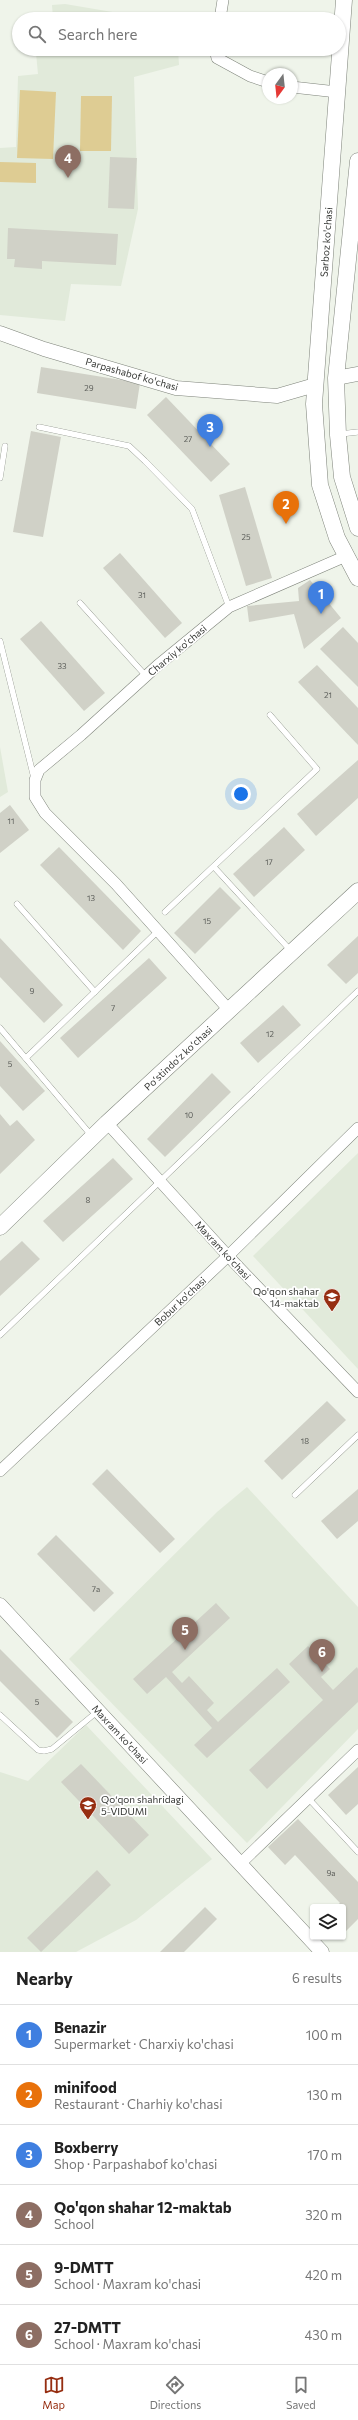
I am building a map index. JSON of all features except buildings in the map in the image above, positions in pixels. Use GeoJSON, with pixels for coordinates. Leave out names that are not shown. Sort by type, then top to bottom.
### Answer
{"type":"FeatureCollection","features":[{"type":"Feature","properties":{"kind":"main road","name":"Sarboz ko'chasi"},"geometry":{"type":"LineString","coordinates":[[343,12],[344,0]]}},
{"type":"Feature","properties":{"kind":"main road","name":"Sarboz ko'chasi"},"geometry":{"type":"LineString","coordinates":[[340,56],[315,385],[315,429],[320,485],[337,538],[358,578]]}},
{"type":"Feature","properties":{"kind":"main road"},"geometry":{"type":"LineString","coordinates":[[358,161],[336,378],[338,435],[342,477],[358,528]]}},
{"type":"Feature","properties":{"kind":"main road","name":"Poʻstindoʻz koʻchasi"},"geometry":{"type":"LineString","coordinates":[[0,1227],[107,1123],[358,891]]}},
{"type":"Feature","properties":{"kind":"street"},"geometry":{"type":"LineString","coordinates":[[221,12],[223,0]]}},
{"type":"Feature","properties":{"kind":"street"},"geometry":{"type":"LineString","coordinates":[[217,56],[217,58],[250,76],[262,80]]}},
{"type":"Feature","properties":{"kind":"street"},"geometry":{"type":"LineString","coordinates":[[298,88],[337,92]]}},
{"type":"Feature","properties":{"kind":"street","name":"Parpashabof ko'chasi"},"geometry":{"type":"LineString","coordinates":[[0,333],[44,349],[176,388],[277,396],[315,385]]}},
{"type":"Feature","properties":{"kind":"street"},"geometry":{"type":"LineString","coordinates":[[336,378],[358,374]]}},
{"type":"Feature","properties":{"kind":"street","name":"Charxiy ko'chasi"},"geometry":{"type":"LineString","coordinates":[[35,780],[39,770],[146,676],[229,607],[346,556]]}},
{"type":"Feature","properties":{"kind":"street"},"geometry":{"type":"LineString","coordinates":[[35,780],[35,797],[45,813],[116,884],[230,1010]]}},
{"type":"Feature","properties":{"kind":"street","name":"Maxram ko'chasi"},"geometry":{"type":"LineString","coordinates":[[107,1123],[228,1256],[358,1392]]}},
{"type":"Feature","properties":{"kind":"street","name":"Bobur ko'chasi"},"geometry":{"type":"LineString","coordinates":[[0,1471],[228,1256],[358,1128]]}},
{"type":"Feature","properties":{"kind":"street","name":"Maxram ko'chasi"},"geometry":{"type":"LineString","coordinates":[[0,1605],[322,1952]]}},
{"type":"Feature","properties":{"kind":"street"},"geometry":{"type":"LineString","coordinates":[[241,1863],[358,1750]]}},
{"type":"Feature","properties":{"kind":"lane"},"geometry":{"type":"LineString","coordinates":[[39,427],[129,446],[145,461],[192,510],[229,607]]}},
{"type":"Feature","properties":{"kind":"lane"},"geometry":{"type":"LineString","coordinates":[[338,435],[358,432]]}},
{"type":"Feature","properties":{"kind":"lane"},"geometry":{"type":"LineString","coordinates":[[0,478],[6,446]]}},
{"type":"Feature","properties":{"kind":"lane"},"geometry":{"type":"LineString","coordinates":[[80,603],[146,676]]}},
{"type":"Feature","properties":{"kind":"lane"},"geometry":{"type":"LineString","coordinates":[[0,642],[35,780]]}},
{"type":"Feature","properties":{"kind":"lane"},"geometry":{"type":"LineString","coordinates":[[165,912],[317,769],[270,715]]}},
{"type":"Feature","properties":{"kind":"lane"},"geometry":{"type":"LineString","coordinates":[[214,867],[292,952]]}},
{"type":"Feature","properties":{"kind":"lane"},"geometry":{"type":"LineString","coordinates":[[18,904],[95,992]]}},
{"type":"Feature","properties":{"kind":"lane"},"geometry":{"type":"LineString","coordinates":[[26,1058],[158,931]]}},
{"type":"Feature","properties":{"kind":"lane"},"geometry":{"type":"LineString","coordinates":[[0,1335],[159,1180],[358,992]]}},
{"type":"Feature","properties":{"kind":"lane"},"geometry":{"type":"LineString","coordinates":[[0,1028],[93,1137]]}},
{"type":"Feature","properties":{"kind":"lane"},"geometry":{"type":"LineString","coordinates":[[294,1495],[358,1435]]}},
{"type":"Feature","properties":{"kind":"lane"},"geometry":{"type":"LineString","coordinates":[[0,1715],[38,1750],[44,1751],[52,1749],[98,1710]]}},
{"type":"Feature","properties":{"kind":"lane"},"geometry":{"type":"LineString","coordinates":[[308,1798],[358,1852]]}},
{"type":"Feature","properties":{"kind":"shaded area"},"geometry":{"type":"Polygon","coordinates":[[[65,4],[112,12],[52,12],[52,5],[65,4]]]}},
{"type":"Feature","properties":{"kind":"shaded area"},"geometry":{"type":"Polygon","coordinates":[[[36,56],[178,56],[179,65],[134,77],[138,209],[121,286],[71,284],[65,321],[0,315],[0,148],[16,147],[18,76],[38,74],[36,56]]]}},
{"type":"Feature","properties":{"kind":"shaded area"},"geometry":{"type":"Polygon","coordinates":[[[20,90],[56,92],[53,159],[17,158],[20,90]]]}},
{"type":"Feature","properties":{"kind":"shaded area"},"geometry":{"type":"Polygon","coordinates":[[[81,96],[112,96],[111,151],[80,151],[81,96]]]}},
{"type":"Feature","properties":{"kind":"shaded area"},"geometry":{"type":"Polygon","coordinates":[[[0,162],[36,163],[36,183],[0,182],[0,162]]]}},
{"type":"Feature","properties":{"kind":"shaded area"},"geometry":{"type":"Polygon","coordinates":[[[0,747],[8,792],[0,797],[0,747]]]}},
{"type":"Feature","properties":{"kind":"shaded area","name":"Qo'qon shahar 14-maktab"},"geometry":{"type":"Polygon","coordinates":[[[358,1153],[358,1369],[253,1256],[358,1153]]]}},
{"type":"Feature","properties":{"kind":"shaded area"},"geometry":{"type":"Polygon","coordinates":[[[247,1487],[358,1607],[358,1729],[247,1843],[69,1659],[217,1512],[247,1487]]]}},
{"type":"Feature","properties":{"kind":"shaded area","name":"Qoʻqon shahridagi 5-VIDUMI"},"geometry":{"type":"Polygon","coordinates":[[[86,1725],[212,1859],[136,1920],[76,1952],[0,1952],[0,1772],[28,1781],[86,1725]]]}},
{"type":"Feature","properties":{"kind":"place","name":"Qo'qon shahar 12-maktab"},"geometry":{"type":"Point","coordinates":[68,178]}},
{"type":"Feature","properties":{"kind":"place","name":"Boxberry"},"geometry":{"type":"Point","coordinates":[210,447]}},
{"type":"Feature","properties":{"kind":"place","name":"minifood"},"geometry":{"type":"Point","coordinates":[286,524]}},
{"type":"Feature","properties":{"kind":"place","name":"Benazir"},"geometry":{"type":"Point","coordinates":[321,614]}},
{"type":"Feature","properties":{"kind":"place","name":"Qo'qon shahar 14-maktab"},"geometry":{"type":"Point","coordinates":[332,1312]}},
{"type":"Feature","properties":{"kind":"place","name":"9-DMTT"},"geometry":{"type":"Point","coordinates":[185,1650]}},
{"type":"Feature","properties":{"kind":"place","name":"27-DMTT"},"geometry":{"type":"Point","coordinates":[322,1672]}},
{"type":"Feature","properties":{"kind":"place","name":"Qoʻqon shahridagi 5-VIDUMI"},"geometry":{"type":"Point","coordinates":[88,1820]}}]}
